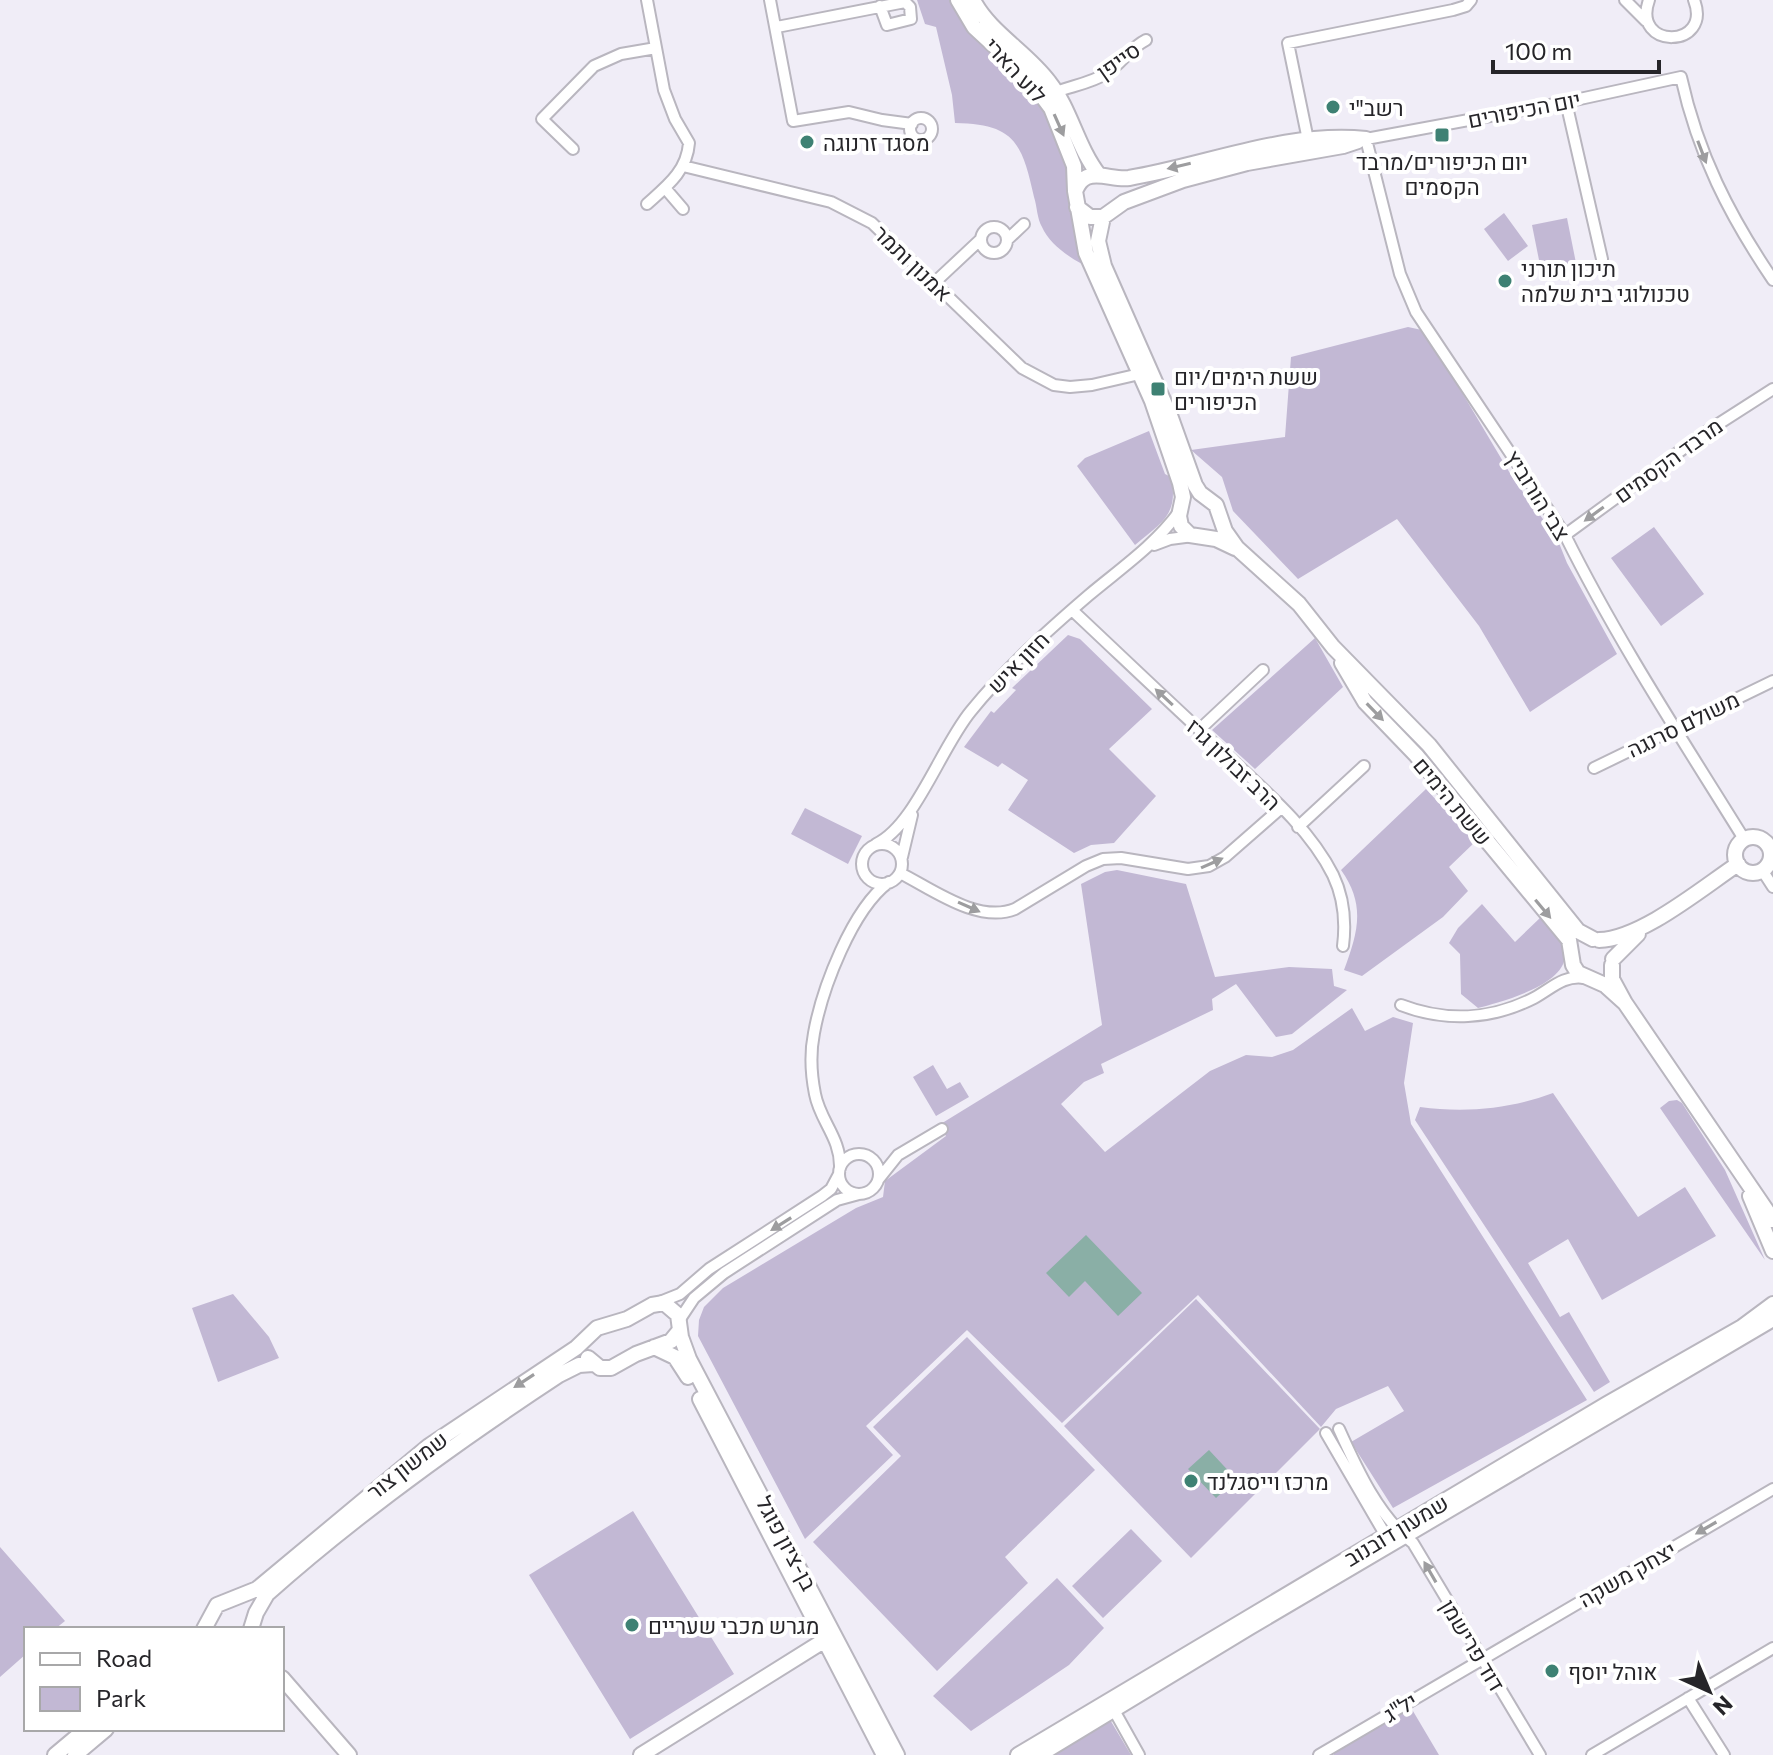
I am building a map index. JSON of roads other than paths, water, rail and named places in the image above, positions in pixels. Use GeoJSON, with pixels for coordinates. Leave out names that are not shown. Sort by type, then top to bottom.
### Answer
{"type":"FeatureCollection","features":[{"type":"Feature","properties":{"kind":"street"},"geometry":{"type":"LineString","coordinates":[[647,0],[669,104],[689,143],[683,166],[647,204]]}},
{"type":"Feature","properties":{"kind":"street"},"geometry":{"type":"LineString","coordinates":[[770,0],[793,121],[849,112],[912,124]]}},
{"type":"Feature","properties":{"kind":"street"},"geometry":{"type":"LineString","coordinates":[[1308,140],[1288,43],[1453,10],[1466,6],[1471,0]]}},
{"type":"Feature","properties":{"kind":"street"},"geometry":{"type":"LineString","coordinates":[[1625,0],[1663,37],[1683,35],[1695,24],[1696,2]]}},
{"type":"Feature","properties":{"kind":"street"},"geometry":{"type":"LineString","coordinates":[[1648,23],[1646,12],[1649,0]]}},
{"type":"Feature","properties":{"kind":"street","name":"לוע הארי"},"geometry":{"type":"LineString","coordinates":[[964,1],[974,27],[1050,95],[1072,120],[1082,147],[1102,177]]}},
{"type":"Feature","properties":{"kind":"street"},"geometry":{"type":"LineString","coordinates":[[777,27],[880,6]]}},
{"type":"Feature","properties":{"kind":"street","name":"סייפן"},"geometry":{"type":"LineString","coordinates":[[1050,95],[1103,76],[1132,47],[1146,40]]}},
{"type":"Feature","properties":{"kind":"street"},"geometry":{"type":"LineString","coordinates":[[573,149],[542,119],[594,66],[621,54],[656,48]]}},
{"type":"Feature","properties":{"kind":"street","name":"יום הכיפורים"},"geometry":{"type":"LineString","coordinates":[[1108,212],[1141,195],[1220,170],[1681,77],[1708,169],[1773,280]]}},
{"type":"Feature","properties":{"kind":"street","name":"לוע הארי"},"geometry":{"type":"LineString","coordinates":[[1050,95],[1074,166],[1075,198]]}},
{"type":"Feature","properties":{"kind":"street"},"geometry":{"type":"LineString","coordinates":[[1566,102],[1602,259]]}},
{"type":"Feature","properties":{"kind":"street","name":"יום הכיפורים"},"geometry":{"type":"LineString","coordinates":[[1102,177],[1128,178],[1308,140],[1366,139]]}},
{"type":"Feature","properties":{"kind":"street","name":"צבי הורוביץ"},"geometry":{"type":"LineString","coordinates":[[1366,139],[1400,274],[1416,312],[1565,535],[1585,577],[1744,839]]}},
{"type":"Feature","properties":{"kind":"street","name":"אמנון ותמר"},"geometry":{"type":"LineString","coordinates":[[683,166],[831,202],[872,223],[1022,368],[1044,381],[1070,387],[1145,373]]}},
{"type":"Feature","properties":{"kind":"street"},"geometry":{"type":"LineString","coordinates":[[1102,177],[1087,177],[1075,198],[1090,264],[1145,373],[1171,418],[1195,485],[1216,505],[1220,514],[1216,529],[1198,536],[1181,526],[1180,483],[1145,373],[1099,251],[1098,233],[1116,201],[1115,188],[1102,177]]}},
{"type":"Feature","properties":{"kind":"street"},"geometry":{"type":"LineString","coordinates":[[665,188],[683,209]]}},
{"type":"Feature","properties":{"kind":"street"},"geometry":{"type":"LineString","coordinates":[[1075,198],[1079,210],[1090,217],[1108,212]]}},
{"type":"Feature","properties":{"kind":"street"},"geometry":{"type":"LineString","coordinates":[[981,239],[986,250],[994,253],[1004,248],[1007,240],[1024,224]]}},
{"type":"Feature","properties":{"kind":"street"},"geometry":{"type":"LineString","coordinates":[[934,283],[981,239],[985,231],[996,227],[1002,230],[1007,240]]}},
{"type":"Feature","properties":{"kind":"street","name":"מרבד הקסמים"},"geometry":{"type":"LineString","coordinates":[[1565,535],[1709,430],[1773,389]]}},
{"type":"Feature","properties":{"kind":"street"},"geometry":{"type":"LineString","coordinates":[[1181,509],[1194,497],[1206,497]]}},
{"type":"Feature","properties":{"kind":"street","name":"חזון איש"},"geometry":{"type":"LineString","coordinates":[[876,844],[902,824],[953,734],[983,696],[1072,610],[1161,533],[1181,509]]}},
{"type":"Feature","properties":{"kind":"street","name":"ששת הימים"},"geometry":{"type":"LineString","coordinates":[[1220,514],[1225,531],[1240,551],[1299,604],[1333,647],[1429,745],[1578,931],[1596,939]]}},
{"type":"Feature","properties":{"kind":"street","name":"חזון איש"},"geometry":{"type":"LineString","coordinates":[[1138,554],[1165,541],[1198,536]]}},
{"type":"Feature","properties":{"kind":"street","name":"ששת הימים"},"geometry":{"type":"LineString","coordinates":[[1198,536],[1220,540],[1240,551]]}},
{"type":"Feature","properties":{"kind":"street","name":"הרב זבולון גרז"},"geometry":{"type":"LineString","coordinates":[[1072,610],[1281,808],[1320,853],[1336,881],[1345,919],[1343,946]]}},
{"type":"Feature","properties":{"kind":"street","name":"ששת הימים"},"geometry":{"type":"LineString","coordinates":[[1333,647],[1365,702],[1416,755],[1569,940],[1572,957]]}},
{"type":"Feature","properties":{"kind":"street"},"geometry":{"type":"LineString","coordinates":[[1199,730],[1263,670]]}},
{"type":"Feature","properties":{"kind":"street","name":"משולם סרנגה"},"geometry":{"type":"LineString","coordinates":[[1594,768],[1773,681]]}},
{"type":"Feature","properties":{"kind":"street"},"geometry":{"type":"LineString","coordinates":[[1298,827],[1364,766]]}},
{"type":"Feature","properties":{"kind":"street","name":"חזון איש"},"geometry":{"type":"LineString","coordinates":[[901,859],[906,832],[922,791]]}},
{"type":"Feature","properties":{"kind":"street"},"geometry":{"type":"LineString","coordinates":[[900,873],[976,911],[1002,914],[1103,859],[1121,858],[1188,869],[1209,866],[1225,857],[1281,808]]}},
{"type":"Feature","properties":{"kind":"street"},"geometry":{"type":"LineString","coordinates":[[1744,839],[1761,839],[1771,847],[1771,858],[1762,870],[1746,871],[1738,864],[1736,848],[1744,839]]}},
{"type":"Feature","properties":{"kind":"street"},"geometry":{"type":"LineString","coordinates":[[858,919],[872,898],[900,873],[901,859],[891,845],[876,844],[864,854],[861,863],[865,896],[824,996],[812,1046],[815,1098],[840,1152],[839,1171],[844,1188],[859,1194]]}},
{"type":"Feature","properties":{"kind":"street"},"geometry":{"type":"LineString","coordinates":[[1556,984],[1567,972],[1581,942],[1623,937],[1738,864]]}},
{"type":"Feature","properties":{"kind":"street"},"geometry":{"type":"LineString","coordinates":[[1762,870],[1773,887]]}},
{"type":"Feature","properties":{"kind":"street"},"geometry":{"type":"LineString","coordinates":[[863,872],[875,883],[889,882]]}},
{"type":"Feature","properties":{"kind":"street"},"geometry":{"type":"LineString","coordinates":[[1401,1005],[1442,1016],[1473,1017],[1523,1003],[1572,977],[1589,979],[1604,976],[1612,962],[1652,921]]}},
{"type":"Feature","properties":{"kind":"street"},"geometry":{"type":"LineString","coordinates":[[1596,939],[1609,947],[1614,983],[1625,1003],[1773,1220]]}},
{"type":"Feature","properties":{"kind":"street"},"geometry":{"type":"LineString","coordinates":[[1572,957],[1576,971],[1609,988],[1625,1003]]}},
{"type":"Feature","properties":{"kind":"street"},"geometry":{"type":"LineString","coordinates":[[660,1302],[680,1294],[709,1269],[822,1196],[831,1189],[850,1156],[886,1158],[898,1155],[942,1129]]}},
{"type":"Feature","properties":{"kind":"street"},"geometry":{"type":"LineString","coordinates":[[832,1132],[877,1165],[878,1182]]}},
{"type":"Feature","properties":{"kind":"street"},"geometry":{"type":"LineString","coordinates":[[680,1325],[694,1298],[724,1273],[837,1200],[870,1191],[898,1155]]}},
{"type":"Feature","properties":{"kind":"street"},"geometry":{"type":"LineString","coordinates":[[1743,1177],[1773,1251]]}},
{"type":"Feature","properties":{"kind":"street"},"geometry":{"type":"LineString","coordinates":[[660,1302],[672,1307],[680,1325]]}},
{"type":"Feature","properties":{"kind":"street","name":"שמשון צור"},"geometry":{"type":"LineString","coordinates":[[208,1625],[217,1605],[257,1589],[429,1446],[567,1354],[597,1328],[627,1319],[660,1302]]}},
{"type":"Feature","properties":{"kind":"street","name":"שמעון דובנוב"},"geometry":{"type":"LineString","coordinates":[[1018,1755],[1110,1705],[1742,1327],[1773,1304]]}},
{"type":"Feature","properties":{"kind":"street","name":"שמעון דובנוב"},"geometry":{"type":"LineString","coordinates":[[1395,1534],[1773,1319]]}},
{"type":"Feature","properties":{"kind":"street","name":"שמשון צור"},"geometry":{"type":"LineString","coordinates":[[252,1626],[267,1594],[421,1469],[568,1369],[593,1364],[611,1368],[636,1354],[671,1341],[680,1325]]}},
{"type":"Feature","properties":{"kind":"street","name":"בן-ציון פוגל"},"geometry":{"type":"LineString","coordinates":[[680,1325],[689,1359],[897,1755]]}},
{"type":"Feature","properties":{"kind":"street"},"geometry":{"type":"LineString","coordinates":[[588,1336],[585,1351],[593,1364]]}},
{"type":"Feature","properties":{"kind":"street","name":"בן-ציון פוגל"},"geometry":{"type":"LineString","coordinates":[[654,1347],[670,1353],[683,1367],[884,1755]]}},
{"type":"Feature","properties":{"kind":"street","name":"דוד פרישמן"},"geometry":{"type":"LineString","coordinates":[[1339,1429],[1395,1534]]}},
{"type":"Feature","properties":{"kind":"street","name":"דוד פרישמן"},"geometry":{"type":"LineString","coordinates":[[1326,1433],[1395,1534],[1413,1543],[1540,1755]]}},
{"type":"Feature","properties":{"kind":"street","name":"יצחק משקה"},"geometry":{"type":"LineString","coordinates":[[1480,1659],[1773,1489]]}},
{"type":"Feature","properties":{"kind":"street"},"geometry":{"type":"LineString","coordinates":[[233,1600],[248,1607],[252,1626]]}},
{"type":"Feature","properties":{"kind":"street"},"geometry":{"type":"LineString","coordinates":[[641,1755],[825,1640]]}},
{"type":"Feature","properties":{"kind":"street"},"geometry":{"type":"LineString","coordinates":[[1592,1755],[1773,1648]]}},
{"type":"Feature","properties":{"kind":"street","name":"יל\"ג"},"geometry":{"type":"LineString","coordinates":[[1319,1755],[1480,1659]]}},
{"type":"Feature","properties":{"kind":"street"},"geometry":{"type":"LineString","coordinates":[[284,1680],[349,1755]]}},
{"type":"Feature","properties":{"kind":"street"},"geometry":{"type":"LineString","coordinates":[[1688,1698],[1724,1755]]}},
{"type":"Feature","properties":{"kind":"street"},"geometry":{"type":"LineString","coordinates":[[1110,1705],[1139,1755]]}},
{"type":"Feature","properties":{"kind":"street","name":"שמעון דובנוב"},"geometry":{"type":"LineString","coordinates":[[1039,1755],[1110,1705]]}},
{"type":"Feature","properties":{"kind":"street"},"geometry":{"type":"LineString","coordinates":[[55,1755],[84,1731]]}},
{"type":"Feature","properties":{"kind":"street"},"geometry":{"type":"LineString","coordinates":[[75,1755],[104,1731]]}},
{"type":"Feature","properties":{"kind":"place","name":"רשב\"י"},"geometry":{"type":"Point","coordinates":[1333,107]}},
{"type":"Feature","properties":{"kind":"place","name":"יום הכיפורים/מרבד הקסמים"},"geometry":{"type":"Point","coordinates":[1442,135]}},
{"type":"Feature","properties":{"kind":"place","name":"מסגד זרנוגה"},"geometry":{"type":"Point","coordinates":[807,142]}},
{"type":"Feature","properties":{"kind":"place","name":"תיכון תורני טכנולוגי בית שלמה"},"geometry":{"type":"Point","coordinates":[1505,281]}},
{"type":"Feature","properties":{"kind":"place","name":"ששת הימים/יום הכיפורים"},"geometry":{"type":"Point","coordinates":[1158,389]}},
{"type":"Feature","properties":{"kind":"place","name":"מרכז וייסגלנד"},"geometry":{"type":"Point","coordinates":[1191,1481]}},
{"type":"Feature","properties":{"kind":"place","name":"מגרש מכבי שעריים"},"geometry":{"type":"Point","coordinates":[632,1625]}},
{"type":"Feature","properties":{"kind":"place","name":"אוהל יוסף"},"geometry":{"type":"Point","coordinates":[1552,1671]}}]}
